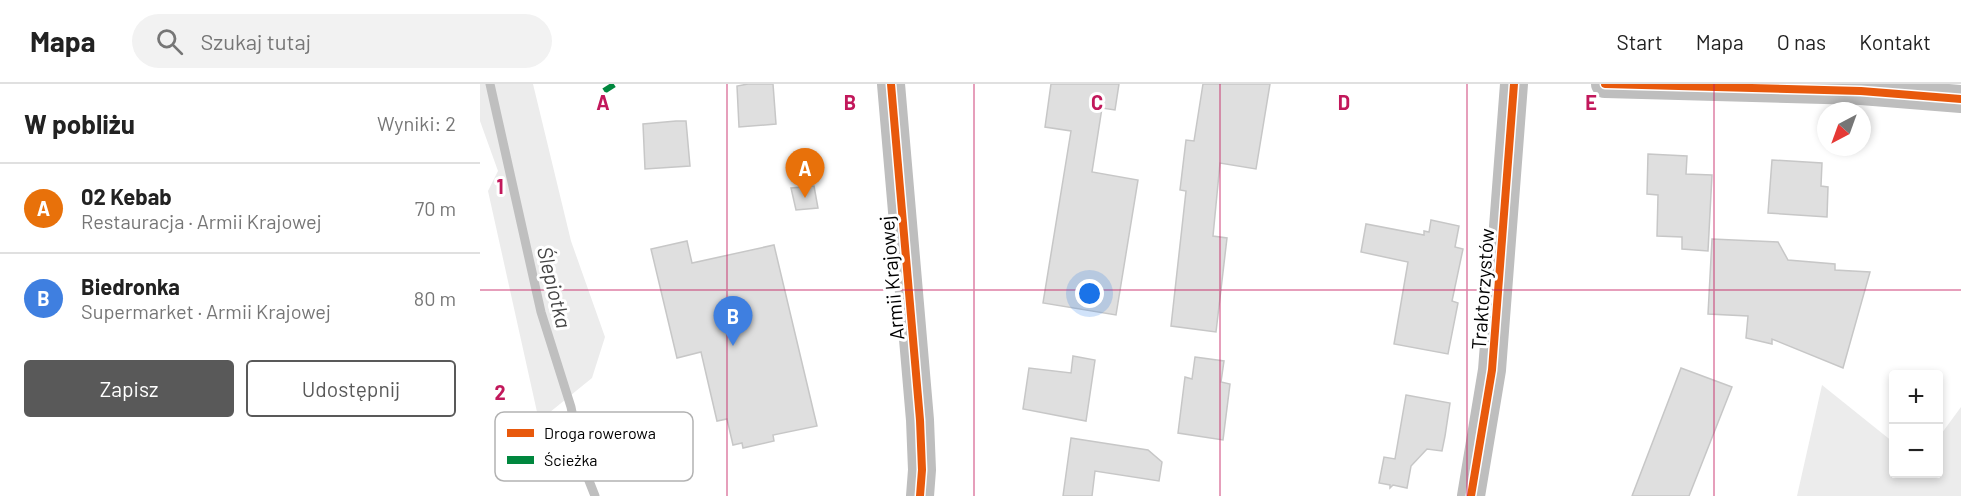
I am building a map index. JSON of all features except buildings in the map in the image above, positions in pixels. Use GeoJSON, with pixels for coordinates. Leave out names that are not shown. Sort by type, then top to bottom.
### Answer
{"type":"FeatureCollection","features":[{"type":"Feature","properties":{"kind":"street","name":"Armii Krajowej"},"geometry":{"type":"LineString","coordinates":[[891,84],[920,420],[921,483]]}},
{"type":"Feature","properties":{"kind":"street","name":"Traktorzystów"},"geometry":{"type":"LineString","coordinates":[[1471,496],[1492,370],[1514,84]]}},
{"type":"Feature","properties":{"kind":"street"},"geometry":{"type":"LineString","coordinates":[[1605,84],[1861,92],[1961,99]]}},
{"type":"Feature","properties":{"kind":"shaded area"},"geometry":{"type":"Polygon","coordinates":[[[480,84],[533,84],[571,241],[605,337],[592,378],[550,412],[537,412],[488,191],[498,171],[480,121],[480,84]]]}},
{"type":"Feature","properties":{"kind":"shaded area"},"geometry":{"type":"Polygon","coordinates":[[[1822,385],[1889,439],[1889,478],[1943,478],[1943,432],[1961,407],[1961,496],[1797,496],[1822,385]]]}},
{"type":"Feature","properties":{"kind":"waterway","name":"Ślepiotka"},"geometry":{"type":"LineString","coordinates":[[490,84],[541,312],[572,412]]}},
{"type":"Feature","properties":{"kind":"waterway","name":"Ślepiotka"},"geometry":{"type":"LineString","coordinates":[[589,481],[595,496]]}},
{"type":"Feature","properties":{"kind":"marked path"},"geometry":{"type":"LineString","coordinates":[[604,91],[615,84]]}},
{"type":"Feature","properties":{"kind":"cycle path"},"geometry":{"type":"LineString","coordinates":[[891,84],[920,420],[922,470],[920,496]]}},
{"type":"Feature","properties":{"kind":"cycle path"},"geometry":{"type":"LineString","coordinates":[[1471,496],[1492,370],[1514,84]]}},
{"type":"Feature","properties":{"kind":"cycle path"},"geometry":{"type":"LineString","coordinates":[[1605,84],[1861,91],[1961,99]]}},
{"type":"Feature","properties":{"kind":"place","name":"02 Kebab"},"geometry":{"type":"Point","coordinates":[805,198]}},
{"type":"Feature","properties":{"kind":"place","name":"Biedronka"},"geometry":{"type":"Point","coordinates":[733,346]}}]}
